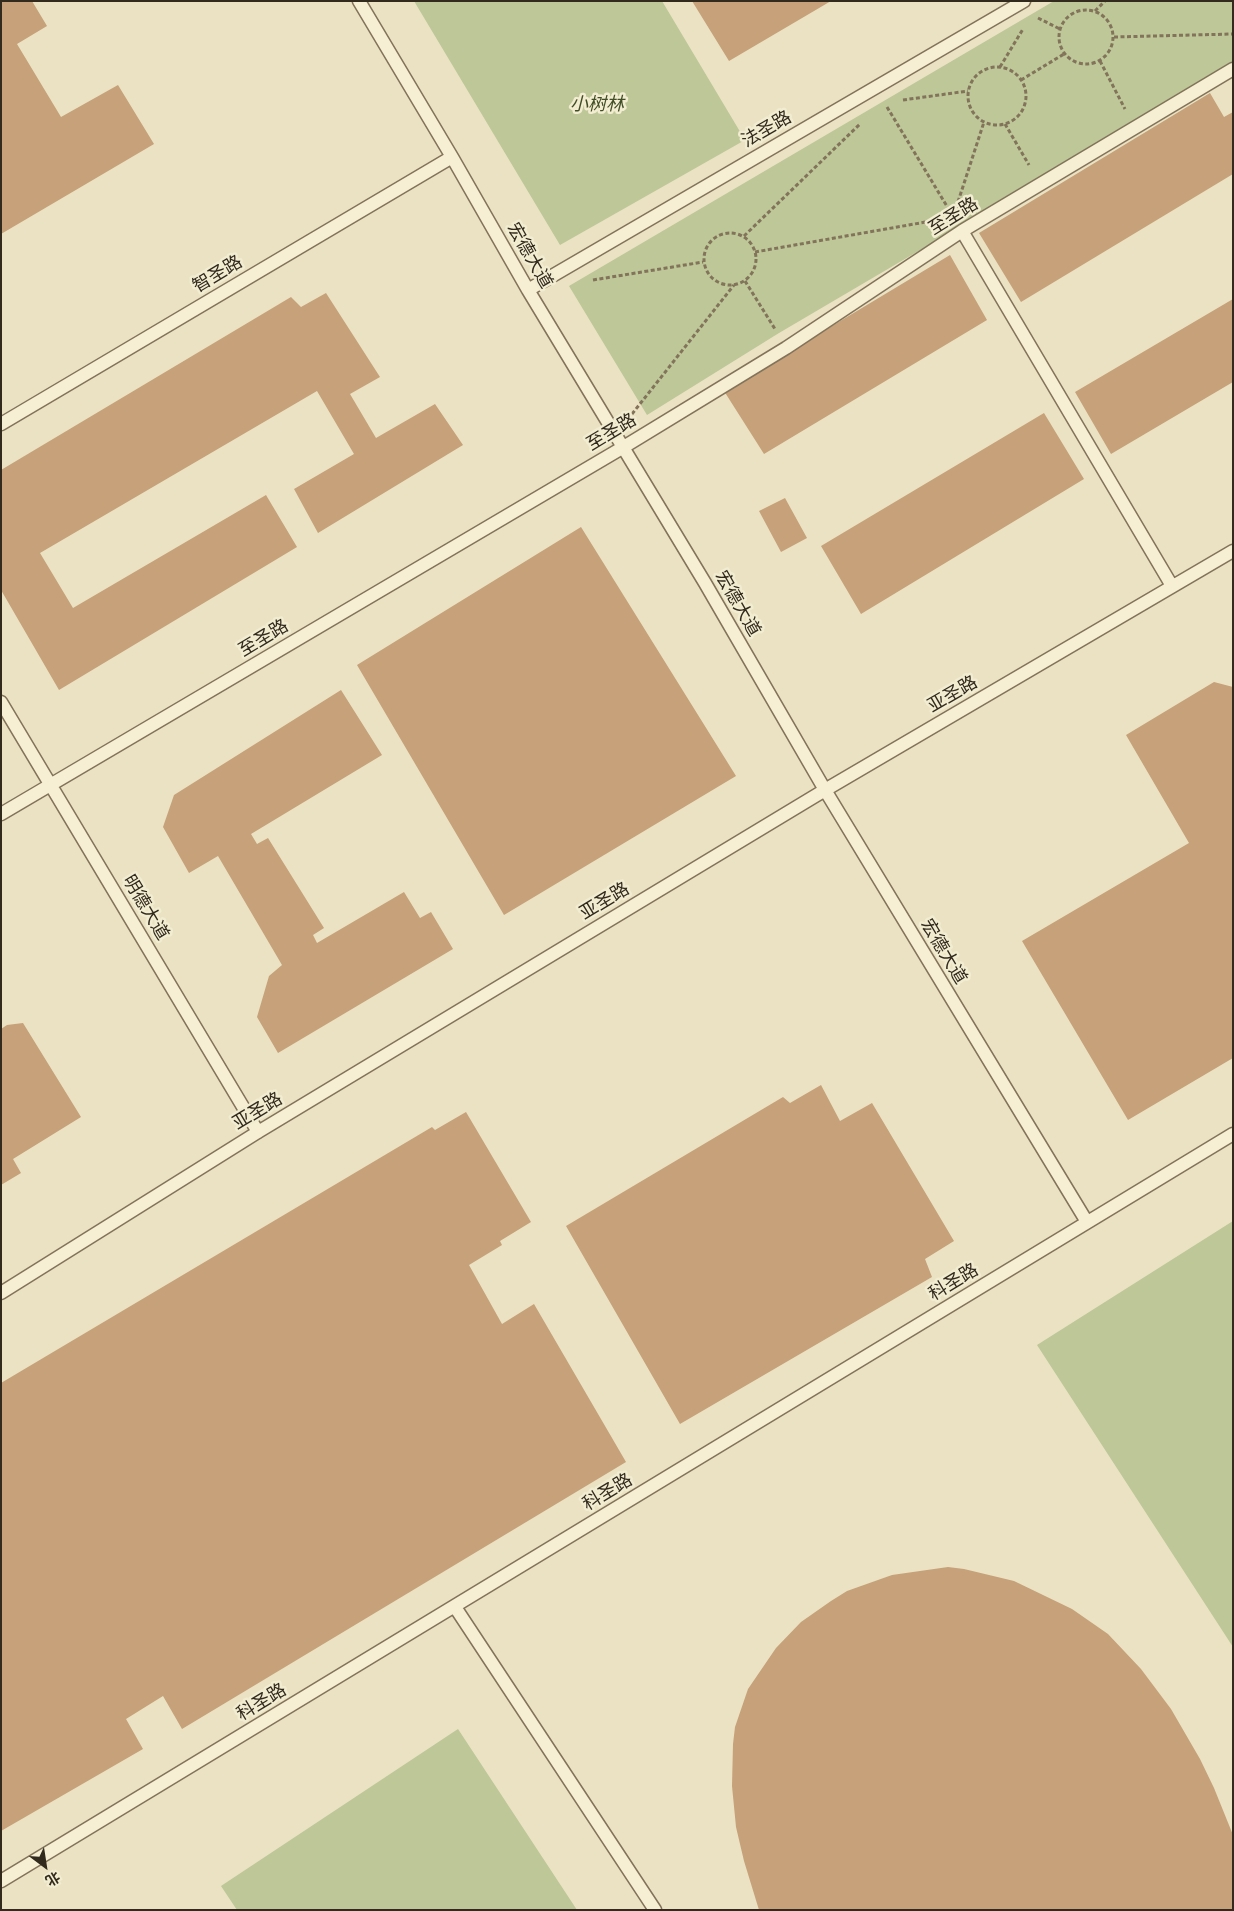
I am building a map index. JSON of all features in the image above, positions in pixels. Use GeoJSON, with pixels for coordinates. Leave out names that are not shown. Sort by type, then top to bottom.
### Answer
{"type":"FeatureCollection","features":[{"type":"Feature","properties":{"kind":"lane","name":"宏德大道"},"geometry":{"type":"LineString","coordinates":[[359,1],[614,436],[705,583],[825,790],[1087,1222]]}},
{"type":"Feature","properties":{"kind":"lane","name":"法圣路"},"geometry":{"type":"LineString","coordinates":[[528,290],[1024,1]]}},
{"type":"Feature","properties":{"kind":"lane","name":"至圣路"},"geometry":{"type":"LineString","coordinates":[[1,814],[622,448],[786,348],[962,231],[1233,69]]}},
{"type":"Feature","properties":{"kind":"lane","name":"智圣路"},"geometry":{"type":"LineString","coordinates":[[1,424],[452,157]]}},
{"type":"Feature","properties":{"kind":"lane"},"geometry":{"type":"LineString","coordinates":[[962,231],[1172,586]]}},
{"type":"Feature","properties":{"kind":"lane","name":"亚圣路"},"geometry":{"type":"LineString","coordinates":[[1,1293],[258,1132],[825,790],[1233,552]]}},
{"type":"Feature","properties":{"kind":"lane","name":"明德大道"},"geometry":{"type":"LineString","coordinates":[[1,702],[258,1132]]}},
{"type":"Feature","properties":{"kind":"lane","name":"科圣路"},"geometry":{"type":"LineString","coordinates":[[1,1881],[1233,1134]]}},
{"type":"Feature","properties":{"kind":"lane"},"geometry":{"type":"LineString","coordinates":[[455,1607],[655,1910]]}},
{"type":"Feature","properties":{"kind":"path"},"geometry":{"type":"LineString","coordinates":[[1095,11],[1105,1]]}},
{"type":"Feature","properties":{"kind":"path"},"geometry":{"type":"LineString","coordinates":[[1084,10],[1095,11],[1108,21],[1113,29],[1114,38],[1110,51],[1100,61],[1088,65],[1074,62],[1064,54],[1059,42],[1060,29],[1065,20],[1074,13],[1084,10]]}},
{"type":"Feature","properties":{"kind":"path"},"geometry":{"type":"LineString","coordinates":[[1031,15],[1060,29]]}},
{"type":"Feature","properties":{"kind":"path"},"geometry":{"type":"LineString","coordinates":[[1000,67],[1026,23]]}},
{"type":"Feature","properties":{"kind":"path"},"geometry":{"type":"LineString","coordinates":[[1114,38],[1233,34]]}},
{"type":"Feature","properties":{"kind":"path"},"geometry":{"type":"LineString","coordinates":[[1022,80],[1064,54]]}},
{"type":"Feature","properties":{"kind":"path"},"geometry":{"type":"LineString","coordinates":[[1100,61],[1135,127]]}},
{"type":"Feature","properties":{"kind":"path"},"geometry":{"type":"LineString","coordinates":[[992,67],[1000,67],[1012,71],[1022,80],[1026,95],[1022,111],[1015,119],[1005,124],[994,125],[976,117],[970,109],[968,90],[976,75],[992,67]]}},
{"type":"Feature","properties":{"kind":"path"},"geometry":{"type":"LineString","coordinates":[[875,88],[962,231]]}},
{"type":"Feature","properties":{"kind":"path"},"geometry":{"type":"LineString","coordinates":[[883,102],[968,90]]}},
{"type":"Feature","properties":{"kind":"path"},"geometry":{"type":"LineString","coordinates":[[744,236],[862,122]]}},
{"type":"Feature","properties":{"kind":"path"},"geometry":{"type":"LineString","coordinates":[[953,217],[984,122]]}},
{"type":"Feature","properties":{"kind":"path"},"geometry":{"type":"LineString","coordinates":[[1005,124],[1041,184]]}},
{"type":"Feature","properties":{"kind":"path"},"geometry":{"type":"LineString","coordinates":[[755,252],[953,217]]}},
{"type":"Feature","properties":{"kind":"path"},"geometry":{"type":"LineString","coordinates":[[732,233],[744,236],[753,245],[755,252],[756,263],[752,273],[745,281],[734,285],[720,284],[708,275],[703,262],[705,250],[711,240],[721,234],[732,233]]}},
{"type":"Feature","properties":{"kind":"path"},"geometry":{"type":"LineString","coordinates":[[586,281],[703,262]]}},
{"type":"Feature","properties":{"kind":"path"},"geometry":{"type":"LineString","coordinates":[[745,281],[786,348]]}},
{"type":"Feature","properties":{"kind":"path"},"geometry":{"type":"LineString","coordinates":[[614,436],[734,285]]}},
{"type":"Feature","properties":{"kind":"green space","name":"小树林"},"geometry":{"type":"Polygon","coordinates":[[[414,1],[662,1],[745,140],[560,245],[414,1]]]}},
{"type":"Feature","properties":{"kind":"green space"},"geometry":{"type":"Polygon","coordinates":[[[1054,1],[1233,1],[1233,66],[779,333],[647,415],[569,286],[1054,1]]]}},
{"type":"Feature","properties":{"kind":"green space"},"geometry":{"type":"Polygon","coordinates":[[[1233,1221],[1233,1647],[1037,1345],[1233,1221]]]}},
{"type":"Feature","properties":{"kind":"green space"},"geometry":{"type":"Polygon","coordinates":[[[458,1729],[577,1910],[237,1910],[221,1886],[458,1729]]]}},
{"type":"Feature","properties":{"kind":"building"},"geometry":{"type":"Polygon","coordinates":[[[1,1],[32,1],[47,26],[17,44],[61,117],[118,85],[154,144],[1,234],[1,1]]]}},
{"type":"Feature","properties":{"kind":"building"},"geometry":{"type":"Polygon","coordinates":[[[692,1],[831,1],[729,61],[692,1]]]}},
{"type":"Feature","properties":{"kind":"building"},"geometry":{"type":"Polygon","coordinates":[[[1210,93],[1224,117],[1233,112],[1233,174],[1021,302],[979,233],[1210,93]]]}},
{"type":"Feature","properties":{"kind":"building"},"geometry":{"type":"Polygon","coordinates":[[[950,255],[987,320],[764,454],[724,391],[950,255]]]}},
{"type":"Feature","properties":{"kind":"building"},"geometry":{"type":"Polygon","coordinates":[[[326,293],[380,377],[350,394],[376,438],[435,404],[463,445],[318,533],[294,489],[354,454],[317,391],[40,553],[73,608],[266,495],[297,547],[59,690],[1,590],[1,470],[291,297],[301,307],[326,293]]]}},
{"type":"Feature","properties":{"kind":"building"},"geometry":{"type":"Polygon","coordinates":[[[1233,299],[1233,382],[1111,454],[1075,392],[1233,299]]]}},
{"type":"Feature","properties":{"kind":"building"},"geometry":{"type":"Polygon","coordinates":[[[1044,413],[1084,479],[861,614],[821,546],[1044,413]]]}},
{"type":"Feature","properties":{"kind":"building"},"geometry":{"type":"Polygon","coordinates":[[[785,498],[807,538],[781,552],[759,511],[785,498]]]}},
{"type":"Feature","properties":{"kind":"building"},"geometry":{"type":"Polygon","coordinates":[[[581,527],[736,776],[504,915],[357,665],[581,527]]]}},
{"type":"Feature","properties":{"kind":"building"},"geometry":{"type":"Polygon","coordinates":[[[1214,682],[1233,687],[1233,1058],[1128,1120],[1022,941],[1189,843],[1126,735],[1214,682]]]}},
{"type":"Feature","properties":{"kind":"building"},"geometry":{"type":"Polygon","coordinates":[[[341,690],[382,755],[251,834],[257,844],[268,838],[324,928],[313,935],[317,943],[404,892],[420,918],[431,912],[453,949],[278,1053],[257,1017],[269,976],[282,965],[218,856],[189,873],[163,827],[174,795],[341,690]]]}},
{"type":"Feature","properties":{"kind":"building"},"geometry":{"type":"Polygon","coordinates":[[[23,1023],[81,1117],[13,1159],[21,1173],[1,1185],[1,1029],[7,1025],[23,1023]]]}},
{"type":"Feature","properties":{"kind":"building"},"geometry":{"type":"Polygon","coordinates":[[[821,1085],[840,1121],[872,1103],[954,1241],[925,1259],[932,1277],[680,1424],[566,1226],[783,1097],[790,1103],[821,1085]]]}},
{"type":"Feature","properties":{"kind":"building"},"geometry":{"type":"Polygon","coordinates":[[[466,1112],[531,1222],[500,1241],[502,1245],[469,1265],[502,1324],[534,1304],[626,1462],[182,1729],[163,1696],[126,1719],[143,1749],[1,1831],[1,1383],[432,1127],[435,1130],[466,1112]]]}},
{"type":"Feature","properties":{"kind":"building"},"geometry":{"type":"Polygon","coordinates":[[[948,1567],[1014,1581],[1072,1609],[1108,1634],[1141,1669],[1171,1709],[1200,1759],[1233,1835],[1233,1910],[759,1910],[736,1827],[732,1786],[735,1727],[748,1689],[776,1648],[801,1622],[847,1591],[892,1575],[948,1567]]]}}]}
